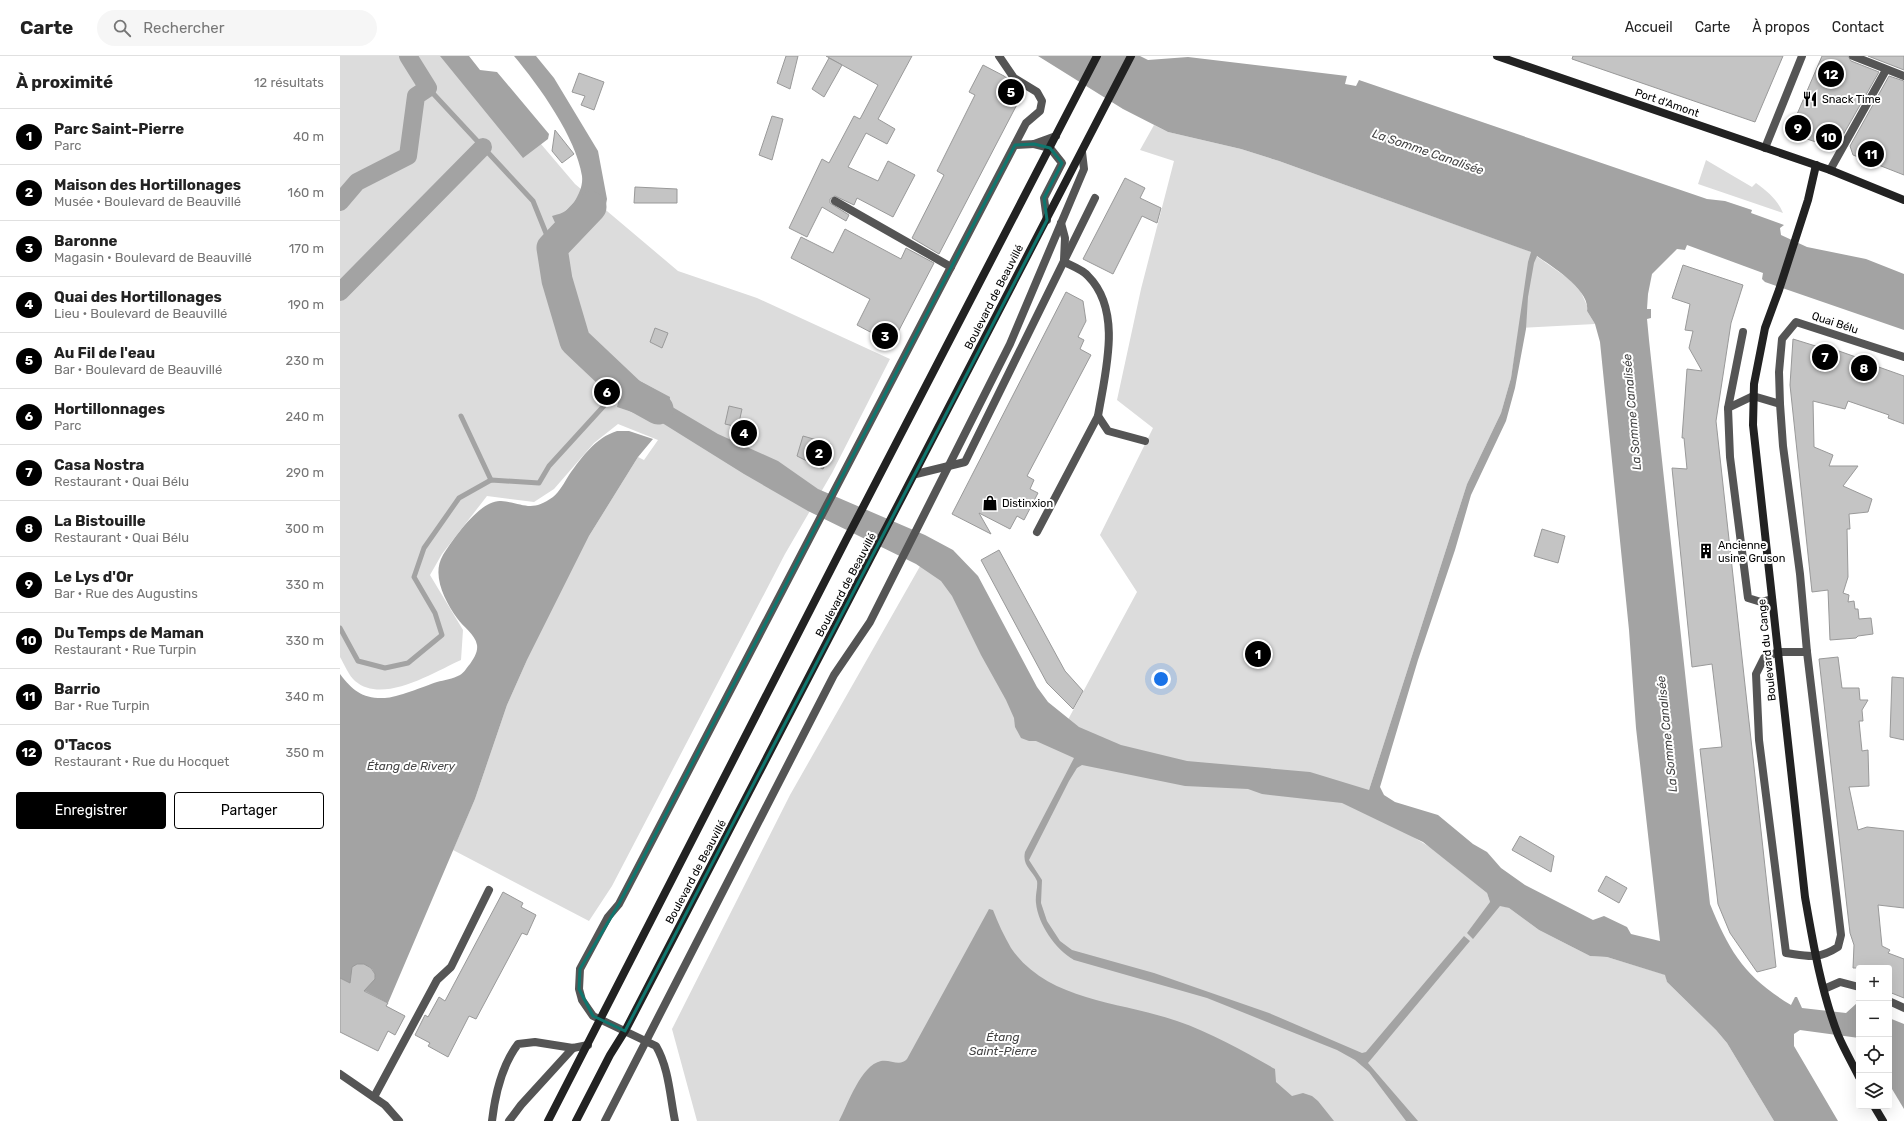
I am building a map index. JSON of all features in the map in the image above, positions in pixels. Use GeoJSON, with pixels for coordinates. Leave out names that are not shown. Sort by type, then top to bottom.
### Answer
{"type":"FeatureCollection","features":[{"type":"Feature","properties":{"kind":"main road","name":"Boulevard de Beauvillé"},"geometry":{"type":"LineString","coordinates":[[548,1121],[846,540],[1097,56]]}},
{"type":"Feature","properties":{"kind":"main road","name":"Boulevard de Beauvillé"},"geometry":{"type":"LineString","coordinates":[[576,1121],[610,1055],[625,1031],[916,474],[1131,56]]}},
{"type":"Feature","properties":{"kind":"main road","name":"Port d'Amont"},"geometry":{"type":"LineString","coordinates":[[1497,56],[1816,165],[1904,200]]}},
{"type":"Feature","properties":{"kind":"main road","name":"Boulevard du Cange"},"geometry":{"type":"LineString","coordinates":[[1816,165],[1808,200],[1765,328],[1753,396],[1753,425],[1804,892],[1815,957],[1824,989],[1838,1034],[1857,1073]]}},
{"type":"Feature","properties":{"kind":"main road"},"geometry":{"type":"LineString","coordinates":[[1876,1109],[1883,1121]]}},
{"type":"Feature","properties":{"kind":"street"},"geometry":{"type":"LineString","coordinates":[[675,1121],[661,1054],[656,1046],[593,1016],[582,1000],[579,989],[580,969],[608,917],[619,904],[1026,122],[1040,111],[1042,101],[1037,92],[1014,78],[999,56]]}},
{"type":"Feature","properties":{"kind":"street"},"geometry":{"type":"LineString","coordinates":[[1765,148],[1802,56]]}},
{"type":"Feature","properties":{"kind":"street"},"geometry":{"type":"LineString","coordinates":[[1853,56],[1904,76]]}},
{"type":"Feature","properties":{"kind":"street"},"geometry":{"type":"LineString","coordinates":[[1830,170],[1886,70]]}},
{"type":"Feature","properties":{"kind":"street"},"geometry":{"type":"LineString","coordinates":[[1015,145],[1034,144],[1056,136]]}},
{"type":"Feature","properties":{"kind":"street"},"geometry":{"type":"LineString","coordinates":[[1034,144],[1050,148],[1062,163],[1044,198],[1046,220]]}},
{"type":"Feature","properties":{"kind":"street"},"geometry":{"type":"LineString","coordinates":[[605,1121],[834,675],[870,622],[1010,344],[1084,169],[1082,152]]}},
{"type":"Feature","properties":{"kind":"street"},"geometry":{"type":"LineString","coordinates":[[916,474],[965,462],[1095,198]]}},
{"type":"Feature","properties":{"kind":"street"},"geometry":{"type":"LineString","coordinates":[[835,201],[951,267]]}},
{"type":"Feature","properties":{"kind":"street"},"geometry":{"type":"LineString","coordinates":[[1061,223],[1065,238],[1064,262]]}},
{"type":"Feature","properties":{"kind":"street"},"geometry":{"type":"LineString","coordinates":[[1037,532],[1098,416],[1108,357],[1108,314],[1102,296],[1088,275],[1064,262]]}},
{"type":"Feature","properties":{"kind":"street","name":"Quai Bélu"},"geometry":{"type":"LineString","coordinates":[[1780,404],[1779,372],[1782,339],[1796,322],[1904,357]]}},
{"type":"Feature","properties":{"kind":"street"},"geometry":{"type":"LineString","coordinates":[[1743,332],[1728,408],[1730,457],[1748,598],[1761,602],[1772,599]]}},
{"type":"Feature","properties":{"kind":"street"},"geometry":{"type":"LineString","coordinates":[[1728,408],[1753,396],[1780,404],[1783,446],[1800,574],[1807,652],[1841,935],[1838,946],[1827,954],[1815,957],[1786,953],[1759,740],[1756,674],[1764,658],[1778,652],[1807,652]]}},
{"type":"Feature","properties":{"kind":"street"},"geometry":{"type":"LineString","coordinates":[[1098,416],[1108,430],[1145,441]]}},
{"type":"Feature","properties":{"kind":"street"},"geometry":{"type":"LineString","coordinates":[[374,1097],[437,980],[451,966],[489,890]]}},
{"type":"Feature","properties":{"kind":"street"},"geometry":{"type":"LineString","coordinates":[[1824,989],[1840,982],[1856,986]]}},
{"type":"Feature","properties":{"kind":"street"},"geometry":{"type":"LineString","coordinates":[[1892,1002],[1904,1008]]}},
{"type":"Feature","properties":{"kind":"street"},"geometry":{"type":"LineString","coordinates":[[492,1121],[502,1076],[510,1054],[518,1044],[535,1042],[573,1048],[588,1045]]}},
{"type":"Feature","properties":{"kind":"street"},"geometry":{"type":"LineString","coordinates":[[509,1121],[521,1105],[573,1048]]}},
{"type":"Feature","properties":{"kind":"street"},"geometry":{"type":"LineString","coordinates":[[340,1074],[385,1105],[399,1121]]}},
{"type":"Feature","properties":{"kind":"highlighted area"},"geometry":{"type":"Polygon","coordinates":[[[1034,144],[1050,148],[1062,163],[1044,198],[1047,220],[625,1031],[593,1016],[579,989],[580,969],[619,904],[1015,145],[1034,144]]]}},
{"type":"Feature","properties":{"kind":"shaded area"},"geometry":{"type":"Polygon","coordinates":[[[340,56],[466,56],[575,184],[678,271],[757,298],[890,359],[832,473],[785,554],[612,886],[589,921],[453,850],[475,799],[507,705],[527,660],[589,536],[638,457],[644,460],[658,440],[618,424],[594,443],[554,489],[534,502],[487,496],[442,554],[430,575],[463,630],[461,660],[423,678],[394,688],[380,690],[366,687],[353,679],[340,657],[340,56]]]}},
{"type":"Feature","properties":{"kind":"shaded area"},"geometry":{"type":"Polygon","coordinates":[[[1154,125],[1168,132],[1241,149],[1279,161],[1529,251],[1569,279],[1581,292],[1588,308],[1587,311],[1595,324],[1519,328],[1511,378],[1501,413],[1467,484],[1369,790],[1405,832],[1433,849],[1487,893],[1490,902],[1509,908],[1539,930],[1590,956],[1607,957],[1666,975],[1667,982],[1716,1030],[1727,1043],[1774,1121],[697,1121],[672,1029],[790,795],[923,561],[953,582],[1057,740],[1137,592],[1100,535],[1153,428],[1117,400],[1141,289],[1174,161],[1140,150],[1154,125]]]}},
{"type":"Feature","properties":{"kind":"shaded area"},"geometry":{"type":"Polygon","coordinates":[[[1706,160],[1752,187],[1756,183],[1772,196],[1783,213],[1698,184],[1706,160]]]}},
{"type":"Feature","properties":{"kind":"water"},"geometry":{"type":"Polygon","coordinates":[[[440,56],[469,56],[480,70],[497,72],[549,134],[548,139],[523,158],[440,56]]]}},
{"type":"Feature","properties":{"kind":"water"},"geometry":{"type":"Polygon","coordinates":[[[514,56],[536,56],[554,78],[598,151],[607,199],[605,210],[573,239],[568,251],[552,216],[569,208],[579,194],[582,185],[582,176],[578,161],[572,145],[555,113],[545,97],[514,56]]]}},
{"type":"Feature","properties":{"kind":"water","name":"La Somme Canalisée"},"geometry":{"type":"Polygon","coordinates":[[[1038,56],[1140,56],[1148,60],[1188,57],[1347,76],[1345,84],[1356,86],[1359,80],[1707,199],[1725,201],[1752,210],[1751,213],[1784,225],[1780,228],[1781,235],[1807,247],[1866,259],[1904,274],[1904,330],[1765,282],[1762,279],[1763,273],[1687,245],[1685,250],[1677,249],[1652,274],[1648,294],[1647,309],[1651,309],[1651,318],[1647,319],[1649,340],[1710,904],[1732,950],[1750,974],[1775,995],[1791,1005],[1795,997],[1797,997],[1802,1008],[1846,1013],[1856,1004],[1856,1038],[1800,1030],[1794,1034],[1794,1046],[1838,1121],[1774,1121],[1727,1043],[1716,1030],[1667,982],[1665,975],[1607,957],[1590,956],[1539,930],[1509,908],[1500,906],[1473,939],[1467,933],[1490,902],[1487,893],[1423,842],[1342,803],[1262,794],[1248,789],[1185,786],[1082,765],[1077,768],[1069,781],[1029,860],[1042,880],[1041,903],[1047,921],[1060,941],[1072,950],[1154,973],[1269,1013],[1362,1053],[1366,1052],[1464,936],[1470,941],[1368,1063],[1418,1121],[1406,1121],[1369,1072],[1355,1060],[1337,1050],[1207,998],[1074,960],[1054,943],[1040,919],[1036,903],[1037,881],[1026,864],[1024,857],[1025,852],[1074,758],[1036,741],[1029,741],[1021,738],[1015,727],[1014,718],[1006,700],[981,655],[952,596],[941,581],[916,564],[808,511],[744,474],[659,421],[617,407],[622,386],[623,372],[670,397],[669,405],[718,434],[778,461],[818,489],[925,535],[953,550],[978,576],[1037,687],[1048,702],[1079,727],[1121,745],[1187,761],[1310,772],[1369,790],[1467,484],[1501,413],[1511,378],[1528,262],[1531,252],[1279,161],[1241,149],[1168,132],[1123,109],[1038,56]],[[1537,256],[1534,263],[1528,297],[1526,329],[1515,388],[1506,421],[1471,495],[1455,550],[1418,660],[1380,787],[1384,795],[1395,802],[1438,815],[1473,844],[1487,852],[1501,868],[1525,885],[1593,920],[1604,916],[1627,927],[1631,934],[1660,941],[1636,728],[1629,630],[1600,342],[1595,324],[1587,311],[1587,303],[1583,295],[1569,279],[1537,256]]]}},
{"type":"Feature","properties":{"kind":"water","name":"Étang de Rivery"},"geometry":{"type":"Polygon","coordinates":[[[617,431],[629,431],[653,439],[638,457],[589,536],[527,660],[507,705],[475,799],[388,1003],[363,990],[375,979],[374,972],[370,967],[357,964],[351,984],[340,978],[340,674],[349,685],[359,693],[371,697],[385,698],[454,678],[461,674],[474,657],[477,650],[477,645],[474,637],[452,611],[444,596],[438,571],[443,555],[460,530],[485,506],[493,502],[501,501],[533,506],[539,505],[553,497],[560,490],[584,455],[602,438],[617,431]]]}},
{"type":"Feature","properties":{"kind":"water","name":"Étang Saint-Pierre"},"geometry":{"type":"Polygon","coordinates":[[[989,909],[993,910],[1011,948],[1026,966],[1045,979],[1065,990],[1155,1014],[1177,1021],[1215,1037],[1275,1069],[1276,1082],[1292,1096],[1303,1093],[1312,1096],[1318,1101],[1334,1121],[839,1121],[856,1086],[867,1070],[874,1064],[881,1061],[898,1063],[907,1059],[989,909]]]}},
{"type":"Feature","properties":{"kind":"water"},"geometry":{"type":"Polygon","coordinates":[[[1892,1019],[1904,1024],[1904,1109],[1892,1089],[1892,1019]]]}},
{"type":"Feature","properties":{"kind":"building"},"geometry":{"type":"Polygon","coordinates":[[[786,56],[798,56],[790,89],[777,83],[786,56]]]}},
{"type":"Feature","properties":{"kind":"building"},"geometry":{"type":"Polygon","coordinates":[[[826,56],[912,56],[878,119],[895,129],[887,144],[866,133],[848,167],[878,181],[888,161],[915,175],[893,217],[857,198],[854,205],[835,196],[830,199],[830,203],[849,215],[846,221],[822,207],[807,237],[789,228],[822,159],[829,163],[854,116],[860,119],[878,85],[826,56]]]}},
{"type":"Feature","properties":{"kind":"building"},"geometry":{"type":"Polygon","coordinates":[[[1573,56],[1783,56],[1755,122],[1572,59],[1573,56]]]}},
{"type":"Feature","properties":{"kind":"building"},"geometry":{"type":"Polygon","coordinates":[[[1822,56],[1848,56],[1851,61],[1879,72],[1839,142],[1828,146],[1789,133],[1822,56]]]}},
{"type":"Feature","properties":{"kind":"building"},"geometry":{"type":"Polygon","coordinates":[[[1868,56],[1904,56],[1904,70],[1868,56]]]}},
{"type":"Feature","properties":{"kind":"building"},"geometry":{"type":"Polygon","coordinates":[[[829,58],[842,65],[824,97],[812,89],[829,58]]]}},
{"type":"Feature","properties":{"kind":"building"},"geometry":{"type":"Polygon","coordinates":[[[983,65],[1004,76],[1024,91],[939,254],[912,238],[944,175],[937,171],[975,95],[969,92],[983,65]]]}},
{"type":"Feature","properties":{"kind":"building"},"geometry":{"type":"Polygon","coordinates":[[[579,73],[604,82],[594,110],[581,105],[585,96],[572,92],[579,73]]]}},
{"type":"Feature","properties":{"kind":"building"},"geometry":{"type":"Polygon","coordinates":[[[1889,76],[1904,81],[1904,175],[1853,155],[1850,146],[1889,76]]]}},
{"type":"Feature","properties":{"kind":"building"},"geometry":{"type":"Polygon","coordinates":[[[772,116],[783,119],[772,160],[759,155],[772,116]]]}},
{"type":"Feature","properties":{"kind":"building"},"geometry":{"type":"Polygon","coordinates":[[[555,130],[574,154],[562,163],[552,151],[555,130]]]}},
{"type":"Feature","properties":{"kind":"building"},"geometry":{"type":"Polygon","coordinates":[[[1125,178],[1145,188],[1140,198],[1161,208],[1157,223],[1142,216],[1113,274],[1083,259],[1125,178]]]}},
{"type":"Feature","properties":{"kind":"building"},"geometry":{"type":"Polygon","coordinates":[[[635,187],[677,189],[677,203],[634,203],[635,187]]]}},
{"type":"Feature","properties":{"kind":"building"},"geometry":{"type":"Polygon","coordinates":[[[845,229],[901,259],[906,248],[934,263],[897,334],[889,336],[885,344],[872,337],[874,334],[857,325],[870,299],[791,258],[801,237],[833,253],[845,229]]]}},
{"type":"Feature","properties":{"kind":"building"},"geometry":{"type":"Polygon","coordinates":[[[1683,265],[1743,285],[1731,323],[1716,421],[1776,967],[1757,972],[1730,933],[1718,904],[1700,749],[1722,747],[1712,664],[1692,667],[1672,468],[1687,469],[1684,438],[1682,438],[1687,369],[1702,371],[1689,348],[1693,331],[1685,330],[1690,304],[1672,298],[1683,265]]]}},
{"type":"Feature","properties":{"kind":"building"},"geometry":{"type":"Polygon","coordinates":[[[1066,292],[1083,301],[1086,321],[1078,337],[1084,340],[1080,349],[1091,355],[1027,476],[1034,480],[1030,489],[1038,493],[1024,520],[1017,516],[1010,529],[979,513],[991,534],[952,514],[1066,292]]]}},
{"type":"Feature","properties":{"kind":"building"},"geometry":{"type":"Polygon","coordinates":[[[655,328],[668,333],[662,348],[650,342],[655,328]]]}},
{"type":"Feature","properties":{"kind":"building"},"geometry":{"type":"Polygon","coordinates":[[[1793,339],[1835,352],[1836,350],[1904,376],[1904,424],[1888,418],[1889,415],[1848,401],[1845,409],[1813,401],[1814,447],[1833,455],[1829,466],[1858,466],[1843,486],[1872,499],[1868,512],[1849,514],[1850,529],[1847,529],[1848,577],[1843,593],[1849,595],[1848,602],[1854,601],[1855,609],[1858,609],[1859,619],[1871,618],[1873,634],[1858,636],[1856,638],[1830,640],[1828,590],[1812,592],[1790,385],[1793,339]]]}},
{"type":"Feature","properties":{"kind":"building"},"geometry":{"type":"Polygon","coordinates":[[[729,406],[742,409],[738,427],[725,424],[729,406]]]}},
{"type":"Feature","properties":{"kind":"building"},"geometry":{"type":"Polygon","coordinates":[[[803,436],[831,444],[827,455],[829,457],[823,469],[797,456],[803,436]]]}},
{"type":"Feature","properties":{"kind":"building"},"geometry":{"type":"Polygon","coordinates":[[[1542,529],[1565,536],[1558,563],[1534,556],[1542,529]]]}},
{"type":"Feature","properties":{"kind":"building"},"geometry":{"type":"Polygon","coordinates":[[[999,550],[1065,671],[1083,691],[1073,709],[1047,683],[981,560],[999,550]]]}},
{"type":"Feature","properties":{"kind":"building"},"geometry":{"type":"Polygon","coordinates":[[[1838,657],[1842,688],[1859,688],[1860,700],[1868,700],[1862,710],[1863,721],[1859,721],[1862,751],[1868,750],[1869,786],[1849,787],[1858,830],[1867,827],[1904,831],[1904,908],[1878,905],[1882,946],[1890,950],[1888,953],[1904,959],[1904,998],[1892,993],[1892,965],[1856,965],[1856,968],[1853,968],[1854,945],[1850,933],[1819,659],[1838,657]]]}},
{"type":"Feature","properties":{"kind":"building"},"geometry":{"type":"Polygon","coordinates":[[[1892,677],[1904,678],[1904,740],[1890,737],[1892,677]]]}},
{"type":"Feature","properties":{"kind":"building"},"geometry":{"type":"Polygon","coordinates":[[[1520,836],[1554,856],[1551,872],[1512,850],[1520,836]]]}},
{"type":"Feature","properties":{"kind":"building"},"geometry":{"type":"Polygon","coordinates":[[[1606,876],[1627,888],[1619,903],[1598,891],[1606,876]]]}},
{"type":"Feature","properties":{"kind":"building"},"geometry":{"type":"Polygon","coordinates":[[[503,892],[523,903],[521,907],[536,915],[527,935],[522,933],[476,1019],[469,1016],[448,1057],[428,1046],[430,1043],[415,1035],[425,1015],[428,1017],[439,997],[445,1001],[503,892]]]}},
{"type":"Feature","properties":{"kind":"building"},"geometry":{"type":"Polygon","coordinates":[[[357,964],[364,964],[371,968],[375,974],[375,979],[364,991],[388,1003],[386,1006],[405,1016],[395,1035],[388,1031],[378,1051],[340,1032],[340,978],[350,983],[352,967],[357,964]]]}},
{"type":"Feature","properties":{"kind":"waterway"},"geometry":{"type":"LineString","coordinates":[[340,202],[357,182],[408,156],[416,96],[428,88],[408,56]]}},
{"type":"Feature","properties":{"kind":"waterway"},"geometry":{"type":"LineString","coordinates":[[428,88],[533,201],[552,248]]}},
{"type":"Feature","properties":{"kind":"waterway"},"geometry":{"type":"LineString","coordinates":[[340,292],[483,147]]}},
{"type":"Feature","properties":{"kind":"waterway"},"geometry":{"type":"LineString","coordinates":[[591,207],[552,248],[557,280],[575,341],[631,394],[658,409]]}},
{"type":"Feature","properties":{"kind":"waterway"},"geometry":{"type":"LineString","coordinates":[[340,628],[358,661],[385,668],[408,663],[442,635],[435,613],[414,577],[424,548],[459,498],[491,480],[539,483],[549,466],[622,386]]}},
{"type":"Feature","properties":{"kind":"waterway"},"geometry":{"type":"LineString","coordinates":[[461,416],[491,480]]}},
{"type":"Feature","properties":{"kind":"place","name":"O'Tacos"},"geometry":{"type":"Point","coordinates":[1831,74]}},
{"type":"Feature","properties":{"kind":"place","name":"Au Fil de l'eau"},"geometry":{"type":"Point","coordinates":[1011,92]}},
{"type":"Feature","properties":{"kind":"place","name":"Snack Time"},"geometry":{"type":"Point","coordinates":[1810,99]}},
{"type":"Feature","properties":{"kind":"place","name":"Le Lys d'Or"},"geometry":{"type":"Point","coordinates":[1798,128]}},
{"type":"Feature","properties":{"kind":"place","name":"Du Temps de Maman"},"geometry":{"type":"Point","coordinates":[1829,137]}},
{"type":"Feature","properties":{"kind":"place","name":"Barrio"},"geometry":{"type":"Point","coordinates":[1871,154]}},
{"type":"Feature","properties":{"kind":"place","name":"Baronne"},"geometry":{"type":"Point","coordinates":[885,336]}},
{"type":"Feature","properties":{"kind":"place","name":"Casa Nostra"},"geometry":{"type":"Point","coordinates":[1825,357]}},
{"type":"Feature","properties":{"kind":"place","name":"La Bistouille"},"geometry":{"type":"Point","coordinates":[1864,368]}},
{"type":"Feature","properties":{"kind":"place","name":"Hortillonnages"},"geometry":{"type":"Point","coordinates":[607,392]}},
{"type":"Feature","properties":{"kind":"place","name":"Quai des Hortillonages"},"geometry":{"type":"Point","coordinates":[744,433]}},
{"type":"Feature","properties":{"kind":"place","name":"Maison des Hortillonages"},"geometry":{"type":"Point","coordinates":[819,453]}},
{"type":"Feature","properties":{"kind":"place","name":"Distinxion"},"geometry":{"type":"Point","coordinates":[990,503]}},
{"type":"Feature","properties":{"kind":"place","name":"Ancienne usine Gruson"},"geometry":{"type":"Point","coordinates":[1706,551]}},
{"type":"Feature","properties":{"kind":"place","name":"Parc Saint-Pierre"},"geometry":{"type":"Point","coordinates":[1258,654]}}]}
